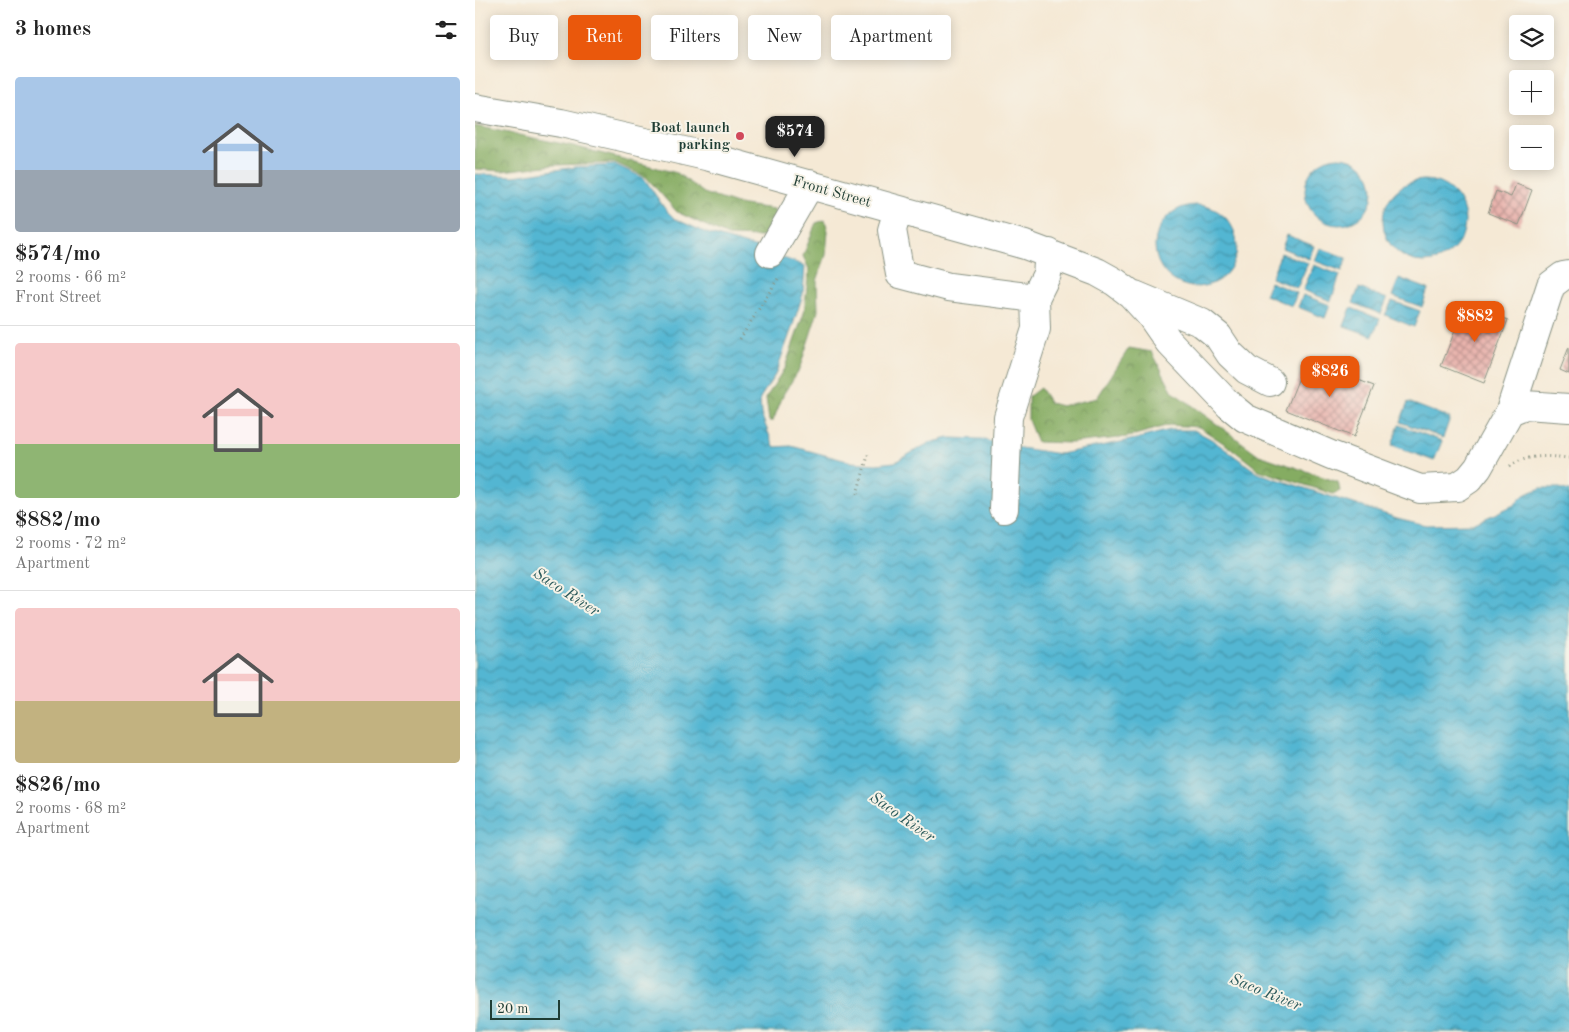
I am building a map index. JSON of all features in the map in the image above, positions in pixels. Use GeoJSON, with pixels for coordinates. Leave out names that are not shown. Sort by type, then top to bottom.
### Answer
{"type":"FeatureCollection","features":[{"type":"Feature","properties":{"kind":"street","name":"Front Street"},"geometry":{"type":"LineString","coordinates":[[475,108],[561,123],[683,151],[810,184],[1049,253],[1097,272],[1131,294]]}},
{"type":"Feature","properties":{"kind":"street"},"geometry":{"type":"LineString","coordinates":[[775,264],[810,184]]}},
{"type":"Feature","properties":{"kind":"street"},"geometry":{"type":"LineString","coordinates":[[898,210],[892,230],[900,274],[949,287],[1035,298]]}},
{"type":"Feature","properties":{"kind":"street"},"geometry":{"type":"LineString","coordinates":[[1004,509],[1008,417],[1036,330],[1035,298],[1047,274],[1049,253]]}},
{"type":"Feature","properties":{"kind":"street"},"geometry":{"type":"LineString","coordinates":[[1131,294],[1169,342],[1229,405],[1245,418],[1260,426],[1403,484],[1419,489],[1446,488],[1457,487],[1469,479],[1478,468],[1510,411],[1551,285],[1563,276],[1569,275]]}},
{"type":"Feature","properties":{"kind":"street"},"geometry":{"type":"LineString","coordinates":[[1131,294],[1202,323],[1218,336],[1230,354],[1247,370],[1270,382]]}},
{"type":"Feature","properties":{"kind":"street"},"geometry":{"type":"LineString","coordinates":[[1510,411],[1525,405],[1569,408]]}},
{"type":"Feature","properties":{"kind":"path"},"geometry":{"type":"LineString","coordinates":[[740,339],[775,264]]}},
{"type":"Feature","properties":{"kind":"path"},"geometry":{"type":"LineString","coordinates":[[857,494],[869,452]]}},
{"type":"Feature","properties":{"kind":"path"},"geometry":{"type":"LineString","coordinates":[[1503,470],[1515,462],[1529,458],[1551,456],[1569,458]]}},
{"type":"Feature","properties":{"kind":"green space"},"geometry":{"type":"Polygon","coordinates":[[[475,126],[573,146],[677,173],[704,193],[736,204],[774,209],[781,222],[762,237],[728,236],[677,212],[646,177],[616,163],[554,165],[502,171],[475,169],[475,126]]]}},
{"type":"Feature","properties":{"kind":"green space"},"geometry":{"type":"Polygon","coordinates":[[[825,220],[828,231],[826,255],[817,281],[818,311],[799,370],[784,393],[773,421],[769,421],[766,398],[785,367],[804,313],[809,269],[803,256],[816,223],[825,220]]]}},
{"type":"Feature","properties":{"kind":"green space"},"geometry":{"type":"Polygon","coordinates":[[[1129,348],[1152,352],[1173,392],[1259,455],[1338,482],[1340,491],[1333,494],[1259,470],[1231,448],[1199,427],[1169,425],[1128,437],[1071,443],[1037,442],[1028,420],[1028,397],[1040,388],[1050,403],[1061,406],[1097,398],[1129,348]]]}},
{"type":"Feature","properties":{"kind":"water"},"geometry":{"type":"Polygon","coordinates":[[[1339,157],[1352,160],[1363,167],[1370,178],[1373,191],[1370,204],[1363,215],[1352,222],[1339,225],[1326,222],[1315,215],[1308,204],[1305,191],[1308,178],[1315,167],[1326,160],[1339,157]]]}},
{"type":"Feature","properties":{"kind":"water","name":"Saco River"},"geometry":{"type":"Polygon","coordinates":[[[616,165],[644,178],[665,209],[675,219],[707,233],[754,247],[805,266],[803,294],[793,325],[775,375],[760,398],[761,414],[774,447],[791,446],[851,462],[876,464],[895,462],[929,443],[949,438],[981,439],[1007,446],[1060,454],[1136,439],[1170,430],[1194,430],[1211,439],[1258,473],[1397,518],[1426,525],[1473,524],[1514,505],[1524,495],[1541,488],[1560,488],[1569,491],[1569,1032],[475,1032],[475,174],[514,176],[576,167],[616,165]]]}},
{"type":"Feature","properties":{"kind":"water"},"geometry":{"type":"Polygon","coordinates":[[[1424,180],[1440,183],[1453,192],[1462,205],[1465,221],[1462,237],[1453,250],[1440,259],[1424,262],[1408,259],[1395,250],[1386,237],[1383,221],[1386,205],[1395,192],[1408,183],[1424,180]]]}},
{"type":"Feature","properties":{"kind":"water"},"geometry":{"type":"Polygon","coordinates":[[[1196,205],[1212,208],[1225,217],[1234,230],[1237,246],[1234,262],[1225,275],[1212,284],[1196,287],[1180,284],[1167,275],[1158,262],[1155,246],[1158,230],[1167,217],[1180,208],[1196,205]]]}},
{"type":"Feature","properties":{"kind":"water"},"geometry":{"type":"Polygon","coordinates":[[[1287,235],[1314,246],[1309,259],[1282,248],[1287,235]]]}},
{"type":"Feature","properties":{"kind":"water"},"geometry":{"type":"Polygon","coordinates":[[[1320,248],[1347,258],[1342,271],[1315,261],[1320,248]]]}},
{"type":"Feature","properties":{"kind":"water"},"geometry":{"type":"Polygon","coordinates":[[[1281,253],[1308,263],[1297,288],[1271,278],[1281,253]]]}},
{"type":"Feature","properties":{"kind":"water"},"geometry":{"type":"Polygon","coordinates":[[[1314,265],[1340,275],[1331,301],[1303,290],[1314,265]]]}},
{"type":"Feature","properties":{"kind":"water"},"geometry":{"type":"Polygon","coordinates":[[[1399,278],[1428,289],[1422,307],[1392,296],[1399,278]]]}},
{"type":"Feature","properties":{"kind":"water"},"geometry":{"type":"Polygon","coordinates":[[[1270,282],[1297,293],[1292,306],[1265,295],[1270,282]]]}},
{"type":"Feature","properties":{"kind":"water"},"geometry":{"type":"Polygon","coordinates":[[[1359,288],[1387,299],[1381,314],[1353,303],[1359,288]]]}},
{"type":"Feature","properties":{"kind":"water"},"geometry":{"type":"Polygon","coordinates":[[[1303,295],[1330,305],[1325,318],[1298,307],[1303,295]]]}},
{"type":"Feature","properties":{"kind":"water"},"geometry":{"type":"Polygon","coordinates":[[[1392,301],[1420,311],[1414,327],[1385,315],[1392,301]]]}},
{"type":"Feature","properties":{"kind":"water"},"geometry":{"type":"Polygon","coordinates":[[[1351,308],[1380,319],[1373,336],[1344,326],[1351,308]]]}},
{"type":"Feature","properties":{"kind":"water"},"geometry":{"type":"Polygon","coordinates":[[[1408,402],[1450,418],[1443,438],[1400,422],[1408,402]]]}},
{"type":"Feature","properties":{"kind":"water"},"geometry":{"type":"Polygon","coordinates":[[[1399,425],[1442,441],[1434,461],[1392,445],[1399,425]]]}},
{"type":"Feature","properties":{"kind":"building"},"geometry":{"type":"Polygon","coordinates":[[[1516,184],[1532,190],[1519,225],[1488,213],[1496,191],[1511,197],[1516,184]]]}},
{"type":"Feature","properties":{"kind":"building"},"geometry":{"type":"Polygon","coordinates":[[[1466,303],[1508,320],[1484,383],[1441,366],[1466,303]]]}},
{"type":"Feature","properties":{"kind":"building"},"geometry":{"type":"Polygon","coordinates":[[[1569,347],[1569,374],[1560,370],[1569,347]]]}},
{"type":"Feature","properties":{"kind":"building"},"geometry":{"type":"Polygon","coordinates":[[[1306,360],[1374,386],[1354,437],[1286,410],[1306,360]]]}},
{"type":"Feature","properties":{"kind":"place","name":"Boat launch parking"},"geometry":{"type":"Point","coordinates":[740,136]}}]}
